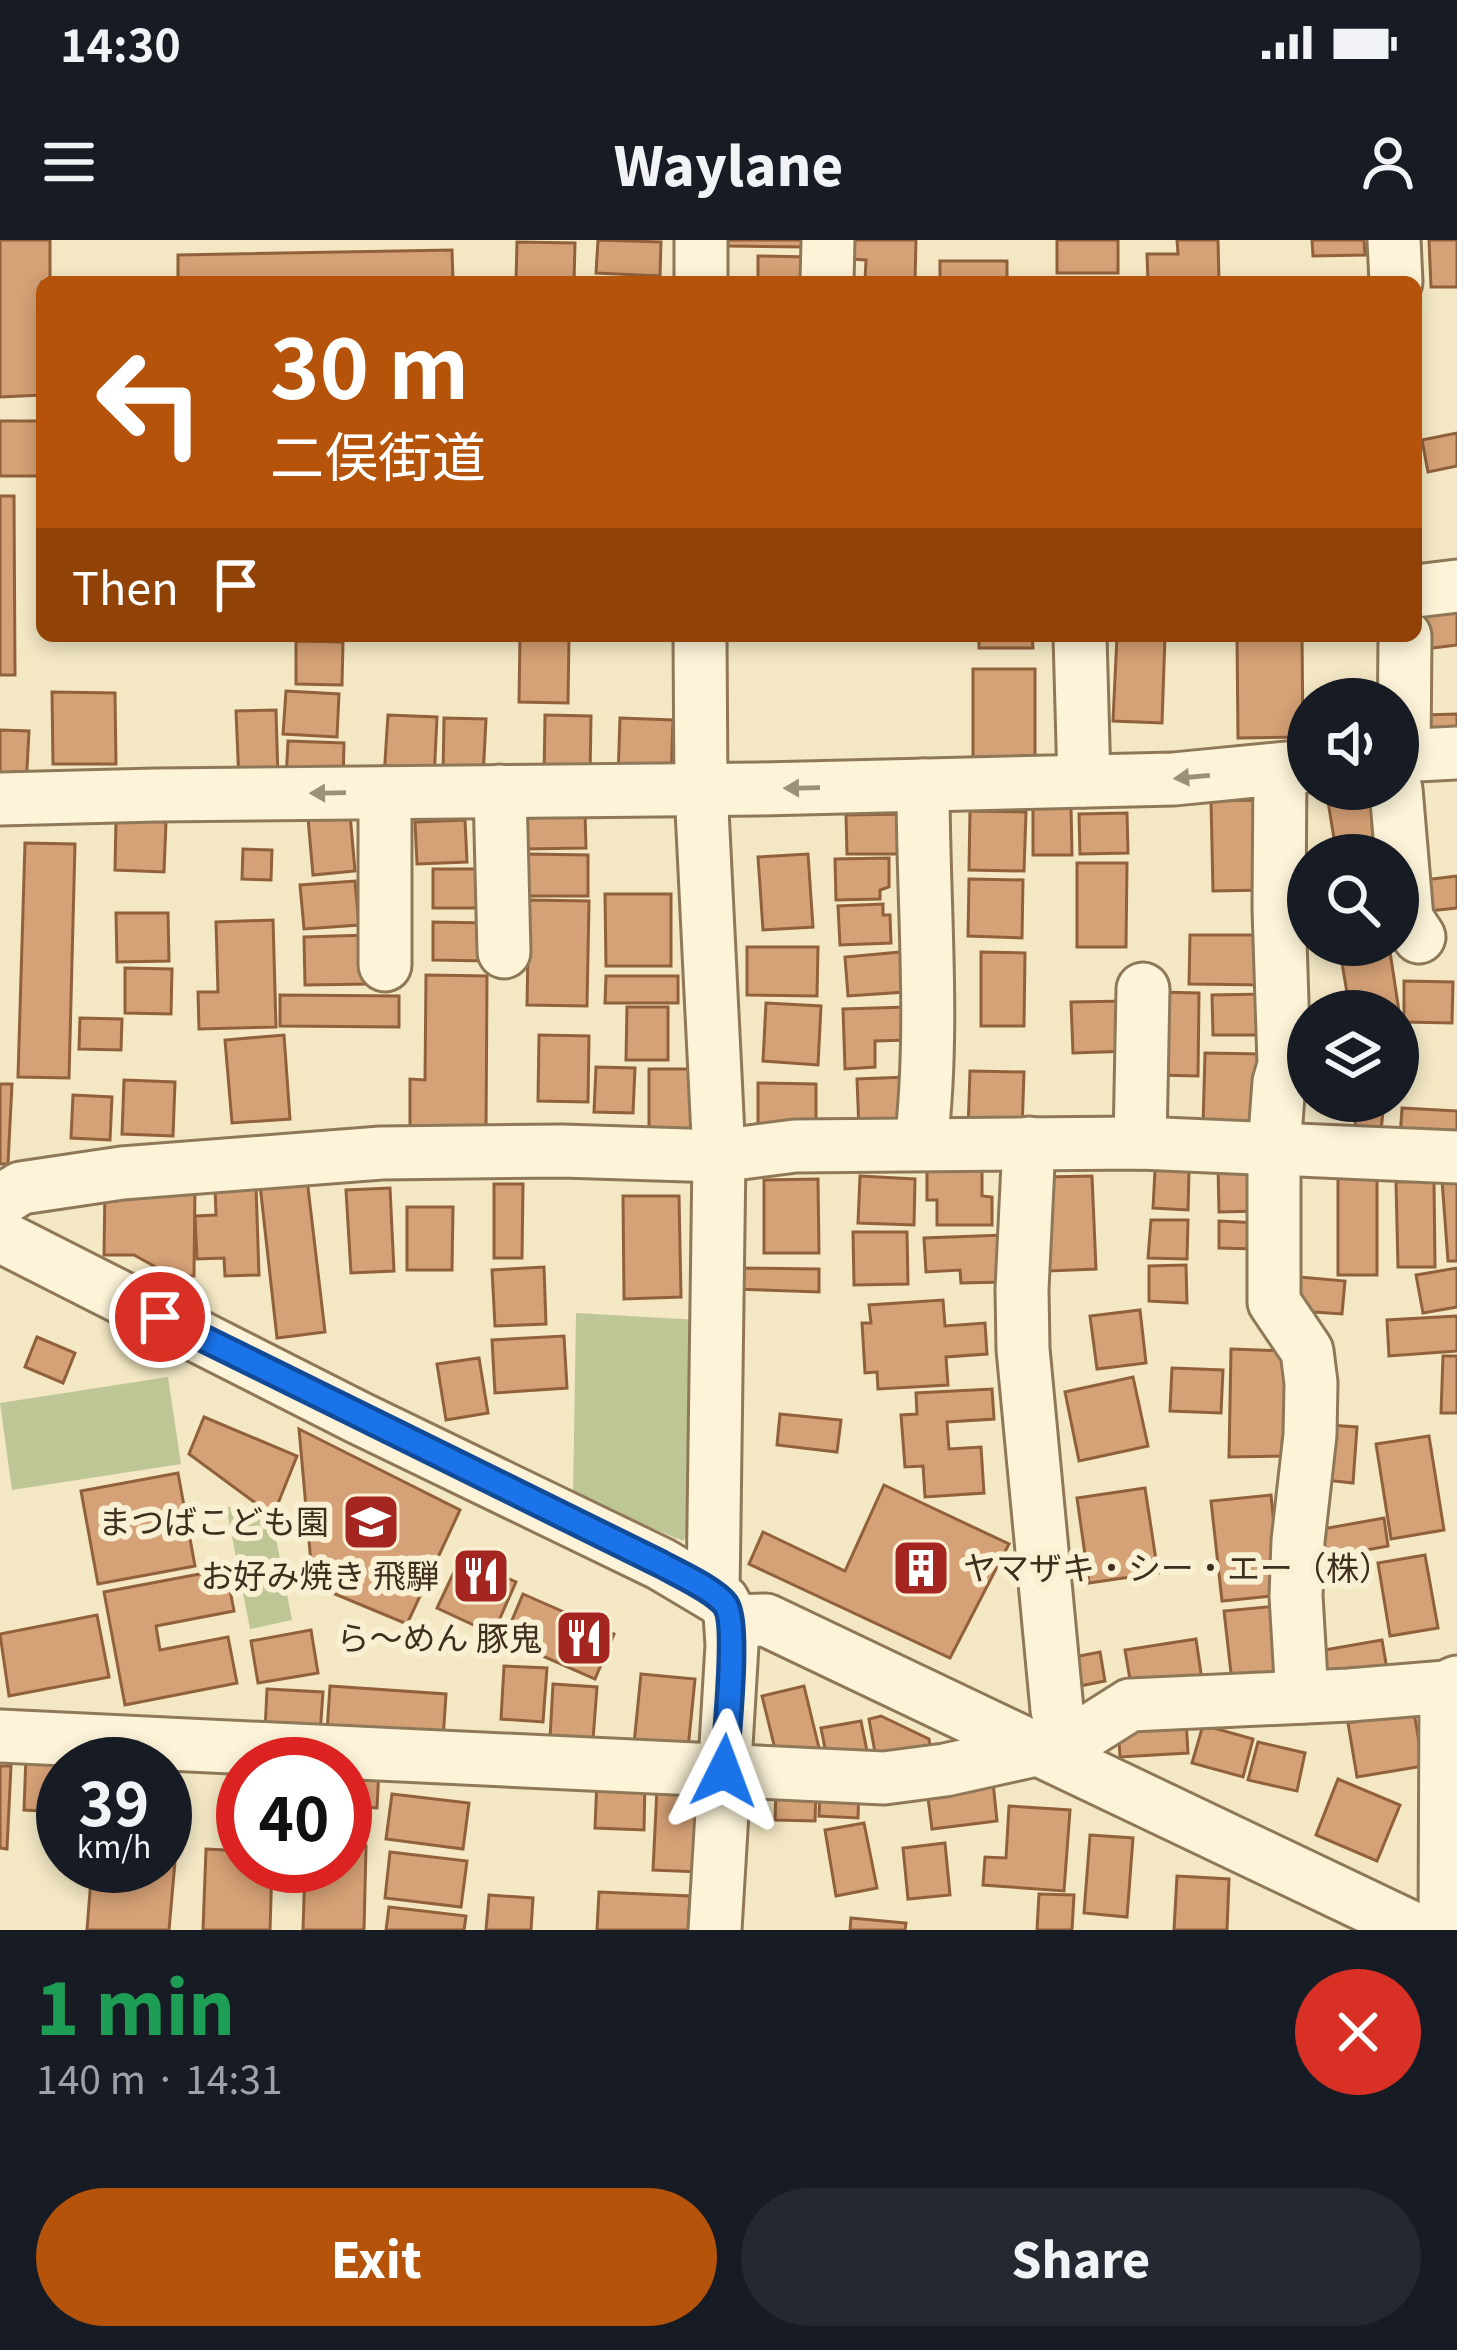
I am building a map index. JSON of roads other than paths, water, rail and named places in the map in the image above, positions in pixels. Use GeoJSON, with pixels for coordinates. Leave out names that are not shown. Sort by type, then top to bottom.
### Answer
{"type":"FeatureCollection","features":[{"type":"Feature","properties":{"kind":"street"},"geometry":{"type":"LineString","coordinates":[[701,240],[701,276]]}},
{"type":"Feature","properties":{"kind":"street"},"geometry":{"type":"LineString","coordinates":[[827,276],[828,240]]}},
{"type":"Feature","properties":{"kind":"street"},"geometry":{"type":"LineString","coordinates":[[1394,240],[1396,276]]}},
{"type":"Feature","properties":{"kind":"street"},"geometry":{"type":"LineString","coordinates":[[1422,590],[1457,586]]}},
{"type":"Feature","properties":{"kind":"street"},"geometry":{"type":"LineString","coordinates":[[700,642],[701,789],[718,1156],[724,1771],[715,1930]]}},
{"type":"Feature","properties":{"kind":"street"},"geometry":{"type":"LineString","coordinates":[[1080,642],[1084,782]]}},
{"type":"Feature","properties":{"kind":"street"},"geometry":{"type":"LineString","coordinates":[[1403,678],[1405,642]]}},
{"type":"Feature","properties":{"kind":"street"},"geometry":{"type":"LineString","coordinates":[[1419,762],[1457,753]]}},
{"type":"Feature","properties":{"kind":"street"},"geometry":{"type":"LineString","coordinates":[[0,799],[1084,782],[1287,768]]}},
{"type":"Feature","properties":{"kind":"street"},"geometry":{"type":"LineString","coordinates":[[921,1144],[928,1015],[923,785]]}},
{"type":"Feature","properties":{"kind":"street"},"geometry":{"type":"LineString","coordinates":[[500,791],[503,952]]}},
{"type":"Feature","properties":{"kind":"street"},"geometry":{"type":"LineString","coordinates":[[385,793],[385,965]]}},
{"type":"Feature","properties":{"kind":"street"},"geometry":{"type":"LineString","coordinates":[[1289,810],[1279,908],[1284,1065],[1274,1148],[1274,1302],[1306,1352],[1312,1383],[1296,1596],[1302,1696]]}},
{"type":"Feature","properties":{"kind":"street"},"geometry":{"type":"LineString","coordinates":[[1140,1142],[1143,989]]}},
{"type":"Feature","properties":{"kind":"street"},"geometry":{"type":"LineString","coordinates":[[0,1202],[21,1188],[122,1174],[381,1153],[562,1151],[718,1156],[795,1146],[1140,1142],[1457,1157]]}},
{"type":"Feature","properties":{"kind":"street"},"geometry":{"type":"LineString","coordinates":[[1029,1143],[1023,1349],[1057,1710],[1053,1745]]}},
{"type":"Feature","properties":{"kind":"street"},"geometry":{"type":"LineString","coordinates":[[0,1236],[661,1564],[722,1608],[766,1620],[1053,1745],[1417,1930]]}},
{"type":"Feature","properties":{"kind":"street"},"geometry":{"type":"LineString","coordinates":[[0,1736],[884,1778],[945,1770],[1053,1745],[1092,1729],[1130,1705],[1452,1684],[1445,1930]]}},
{"type":"Feature","properties":{"kind":"place","name":"まつばこども園"},"geometry":{"type":"Point","coordinates":[371,1522]}},
{"type":"Feature","properties":{"kind":"place","name":"ヤマザキ・シー・エー（株）"},"geometry":{"type":"Point","coordinates":[921,1568]}},
{"type":"Feature","properties":{"kind":"place","name":"お好み焼き 飛騨"},"geometry":{"type":"Point","coordinates":[481,1576]}},
{"type":"Feature","properties":{"kind":"place","name":"ら～めん 豚鬼"},"geometry":{"type":"Point","coordinates":[584,1638]}}]}
